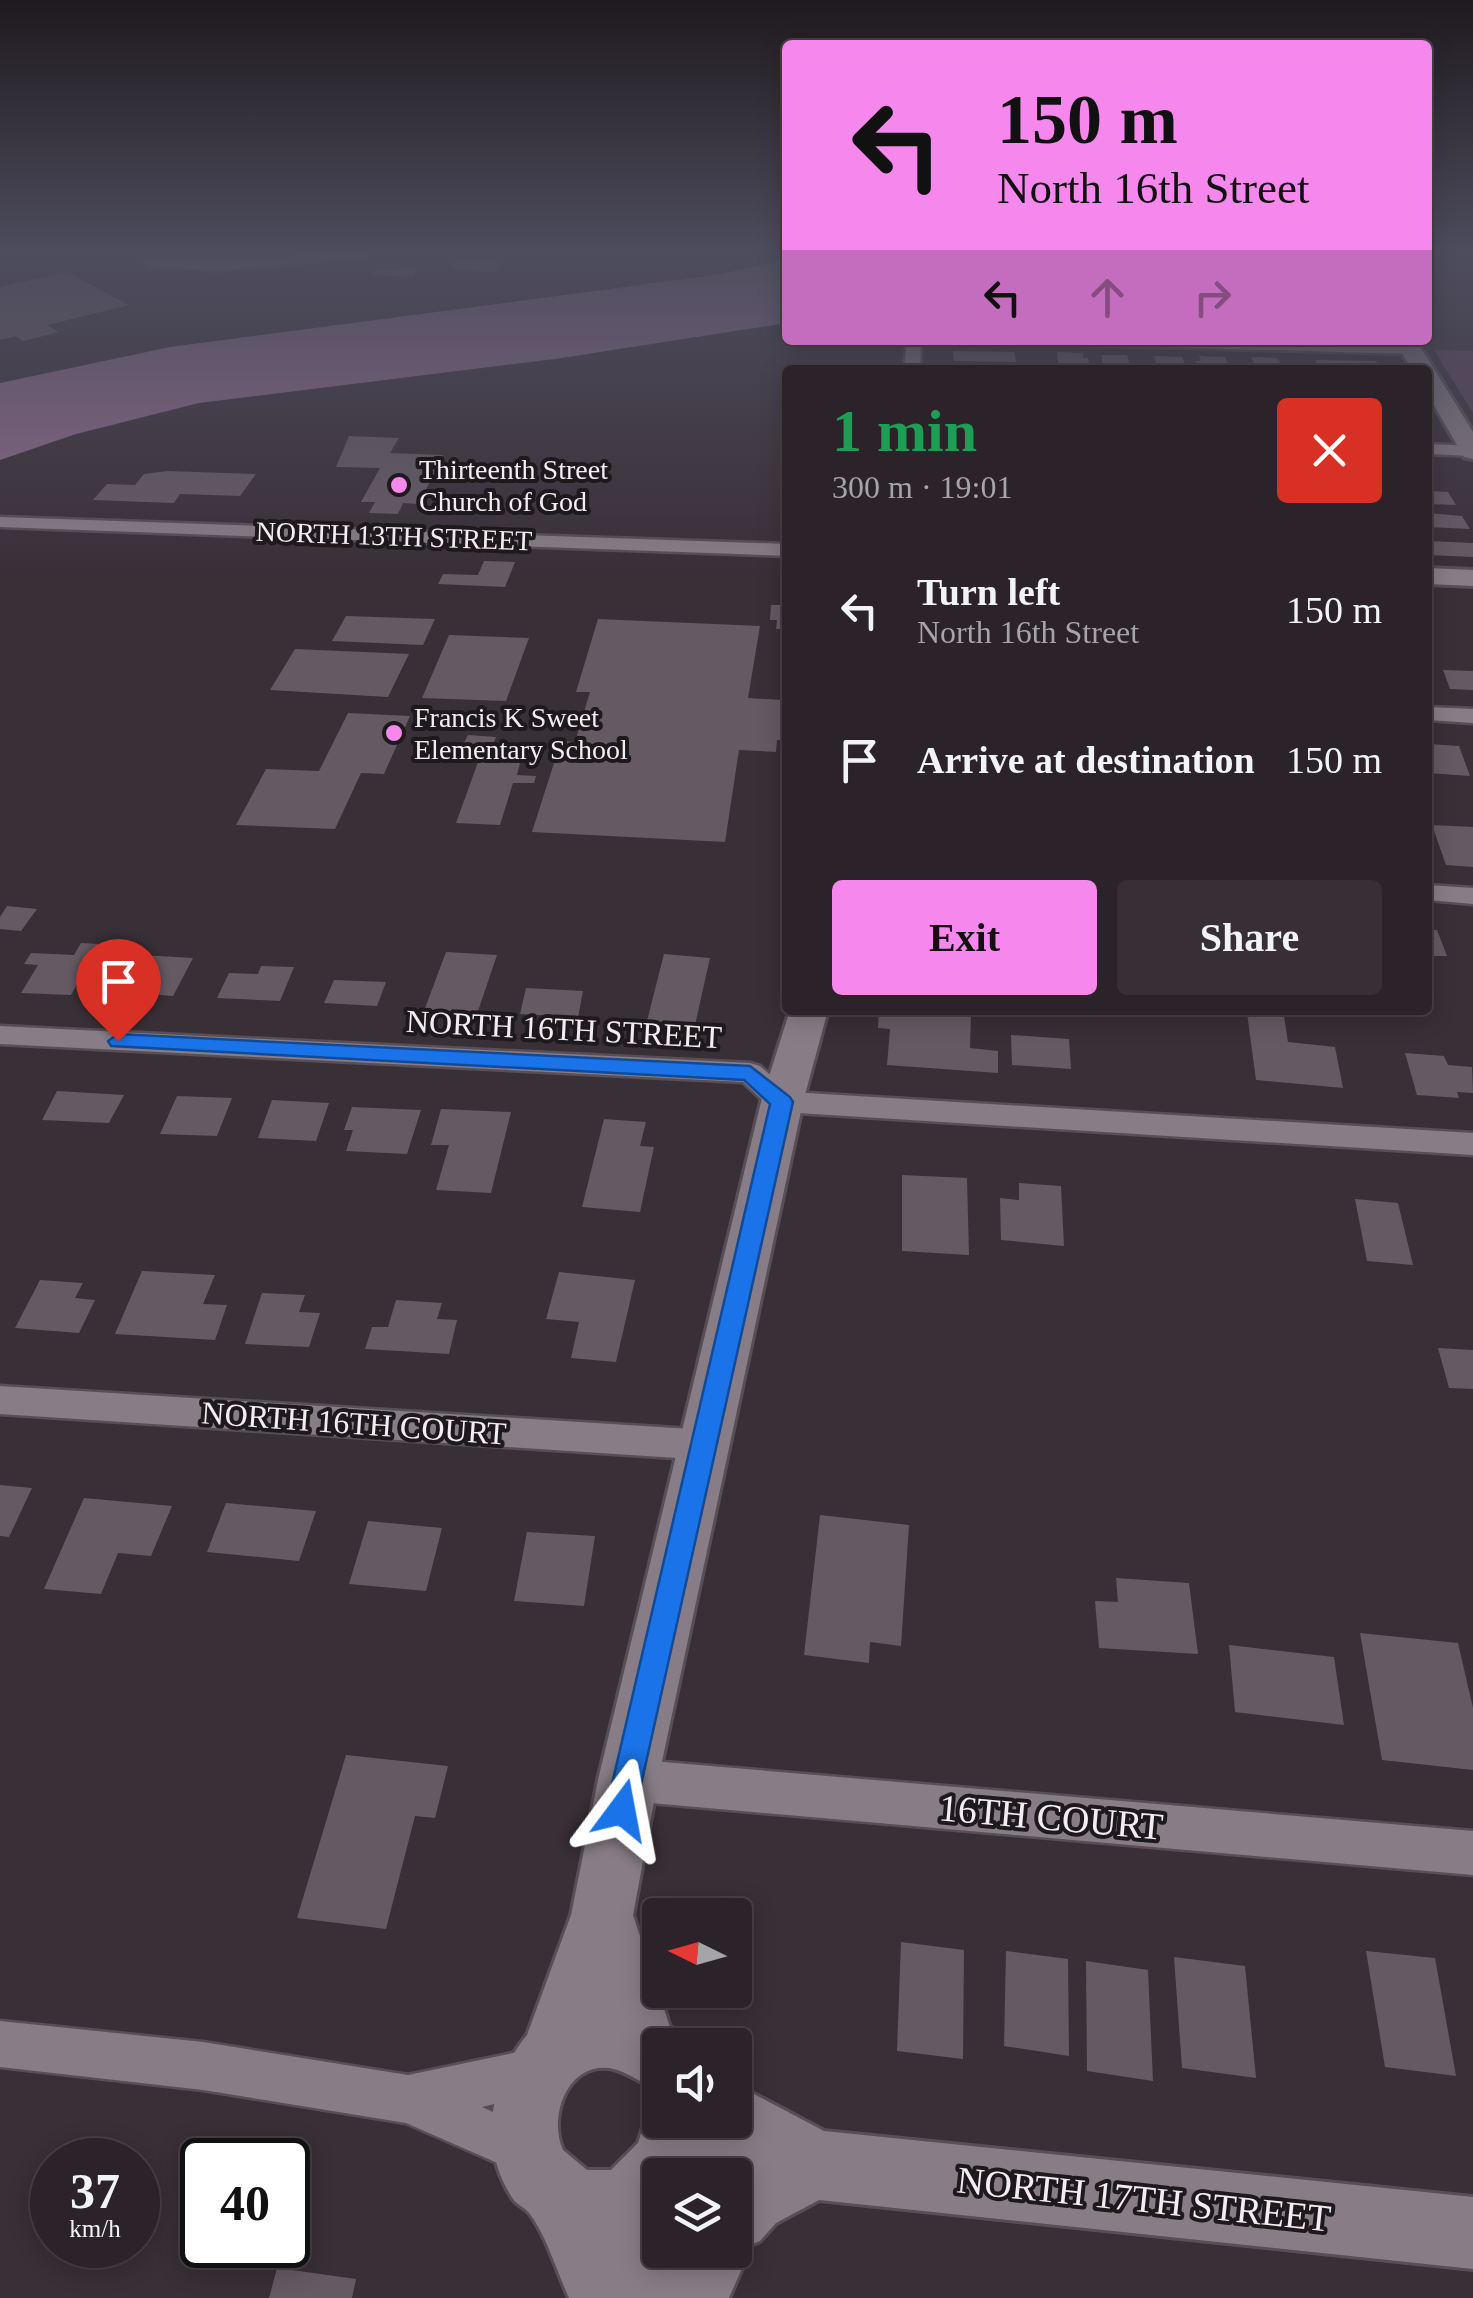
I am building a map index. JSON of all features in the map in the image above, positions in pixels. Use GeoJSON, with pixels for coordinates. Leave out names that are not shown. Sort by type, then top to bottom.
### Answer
{"type":"FeatureCollection","features":[{"type":"Feature","properties":{"kind":"street"},"geometry":{"type":"LineString","coordinates":[[1432,384],[1473,451]]}},
{"type":"Feature","properties":{"kind":"street"},"geometry":{"type":"LineString","coordinates":[[1432,449],[1473,451]]}},
{"type":"Feature","properties":{"kind":"street","name":"NORTH 13TH STREET"},"geometry":{"type":"LineString","coordinates":[[0,522],[782,550]]}},
{"type":"Feature","properties":{"kind":"street"},"geometry":{"type":"LineString","coordinates":[[1432,576],[1473,578]]}},
{"type":"Feature","properties":{"kind":"street"},"geometry":{"type":"LineString","coordinates":[[1432,714],[1473,716]]}},
{"type":"Feature","properties":{"kind":"street"},"geometry":{"type":"LineString","coordinates":[[1432,894],[1473,896]]}},
{"type":"Feature","properties":{"kind":"street"},"geometry":{"type":"LineString","coordinates":[[608,2298],[542,2173],[524,2111],[602,1915],[628,1780],[782,1102],[808,1015]]}},
{"type":"Feature","properties":{"kind":"street","name":"NORTH 16TH STREET"},"geometry":{"type":"LineString","coordinates":[[0,1035],[750,1073],[782,1102]]}},
{"type":"Feature","properties":{"kind":"street"},"geometry":{"type":"LineString","coordinates":[[782,1102],[1473,1144]]}},
{"type":"Feature","properties":{"kind":"street","name":"NORTH 16TH COURT"},"geometry":{"type":"LineString","coordinates":[[0,1400],[707,1445]]}},
{"type":"Feature","properties":{"kind":"street","name":"16TH COURT"},"geometry":{"type":"LineString","coordinates":[[628,1780],[1473,1853]]}},
{"type":"Feature","properties":{"kind":"street"},"geometry":{"type":"LineString","coordinates":[[602,1915],[643,2028]]}},
{"type":"Feature","properties":{"kind":"street"},"geometry":{"type":"LineString","coordinates":[[408,2099],[546,2062],[574,2038],[598,2031],[620,2032],[642,2045]]}},
{"type":"Feature","properties":{"kind":"street"},"geometry":{"type":"LineString","coordinates":[[0,2044],[202,2066],[408,2099],[542,2173]]}},
{"type":"Feature","properties":{"kind":"street","name":"NORTH 17TH STREET"},"geometry":{"type":"LineString","coordinates":[[752,2128],[815,2165]]}},
{"type":"Feature","properties":{"kind":"street","name":"NORTH 17TH STREET"},"geometry":{"type":"LineString","coordinates":[[752,2163],[815,2165],[1473,2233]]}},
{"type":"Feature","properties":{"kind":"street"},"geometry":{"type":"LineString","coordinates":[[752,2197],[815,2165]]}},
{"type":"Feature","properties":{"kind":"street","name":"NORTH 17TH STREET"},"geometry":{"type":"LineString","coordinates":[[542,2173],[579,2205],[604,2206],[642,2172]]}},
{"type":"Feature","properties":{"kind":"street"},"geometry":{"type":"LineString","coordinates":[[640,2298],[643,2268]]}},
{"type":"Feature","properties":{"kind":"street"},"geometry":{"type":"LineString","coordinates":[[692,2298],[706,2268]]}},
{"type":"Feature","properties":{"kind":"shaded area"},"geometry":{"type":"Polygon","coordinates":[[[107,360],[545,360],[199,403],[76,434],[0,460],[0,383],[107,360]]]}},
{"type":"Feature","properties":{"kind":"shaded area"},"geometry":{"type":"Polygon","coordinates":[[[1440,360],[1473,360],[1473,413],[1440,360]]]}},
{"type":"Feature","properties":{"kind":"building"},"geometry":{"type":"Polygon","coordinates":[[[1016,360],[1016,362],[954,361],[1016,360]]]}},
{"type":"Feature","properties":{"kind":"building"},"geometry":{"type":"Polygon","coordinates":[[[1058,360],[1088,360],[1089,365],[1058,365],[1058,360]]]}},
{"type":"Feature","properties":{"kind":"building"},"geometry":{"type":"Polygon","coordinates":[[[1102,360],[1128,360],[1130,365],[1102,365],[1102,360]]]}},
{"type":"Feature","properties":{"kind":"building"},"geometry":{"type":"Polygon","coordinates":[[[1155,360],[1183,360],[1185,365],[1157,365],[1155,360]]]}},
{"type":"Feature","properties":{"kind":"building"},"geometry":{"type":"Polygon","coordinates":[[[1226,360],[1228,365],[1197,365],[1196,361],[1226,360]]]}},
{"type":"Feature","properties":{"kind":"building"},"geometry":{"type":"Polygon","coordinates":[[[1252,360],[1279,360],[1282,365],[1255,365],[1252,360]]]}},
{"type":"Feature","properties":{"kind":"building"},"geometry":{"type":"Polygon","coordinates":[[[1315,360],[1376,361],[1379,365],[1318,365],[1315,360]]]}},
{"type":"Feature","properties":{"kind":"building","name":"Thirteenth Street Church of God"},"geometry":{"type":"Polygon","coordinates":[[[349,436],[399,438],[390,453],[443,455],[419,504],[403,503],[398,514],[369,513],[375,502],[361,502],[380,468],[336,467],[349,436]]]}},
{"type":"Feature","properties":{"kind":"building"},"geometry":{"type":"Polygon","coordinates":[[[144,474],[256,474],[240,496],[180,494],[174,503],[93,500],[107,484],[135,485],[144,474]]]}},
{"type":"Feature","properties":{"kind":"building"},"geometry":{"type":"Polygon","coordinates":[[[1432,491],[1448,492],[1456,505],[1432,504],[1432,491]]]}},
{"type":"Feature","properties":{"kind":"building"},"geometry":{"type":"Polygon","coordinates":[[[1432,513],[1462,516],[1470,529],[1432,527],[1432,513]]]}},
{"type":"Feature","properties":{"kind":"building"},"geometry":{"type":"Polygon","coordinates":[[[1432,541],[1473,543],[1473,557],[1432,555],[1432,541]]]}},
{"type":"Feature","properties":{"kind":"building"},"geometry":{"type":"Polygon","coordinates":[[[484,561],[515,562],[505,587],[438,584],[443,574],[478,575],[484,561]]]}},
{"type":"Feature","properties":{"kind":"building"},"geometry":{"type":"Polygon","coordinates":[[[782,589],[782,629],[776,629],[777,620],[770,620],[771,605],[780,605],[782,589]]]}},
{"type":"Feature","properties":{"kind":"building"},"geometry":{"type":"Polygon","coordinates":[[[346,616],[435,619],[423,645],[332,641],[346,616]]]}},
{"type":"Feature","properties":{"kind":"building"},"geometry":{"type":"Polygon","coordinates":[[[598,619],[760,626],[748,698],[782,700],[782,740],[777,740],[776,752],[739,750],[725,842],[532,832],[561,741],[575,742],[590,692],[576,692],[598,619]]]}},
{"type":"Feature","properties":{"kind":"building"},"geometry":{"type":"Polygon","coordinates":[[[449,635],[529,638],[506,701],[422,698],[449,635]]]}},
{"type":"Feature","properties":{"kind":"building"},"geometry":{"type":"Polygon","coordinates":[[[295,649],[409,654],[388,697],[270,690],[295,649]]]}},
{"type":"Feature","properties":{"kind":"building"},"geometry":{"type":"Polygon","coordinates":[[[1443,670],[1473,671],[1473,690],[1450,689],[1443,670]]]}},
{"type":"Feature","properties":{"kind":"building"},"geometry":{"type":"Polygon","coordinates":[[[348,713],[410,716],[384,774],[361,773],[335,829],[236,825],[266,769],[319,771],[348,713]]]}},
{"type":"Feature","properties":{"kind":"building"},"geometry":{"type":"Polygon","coordinates":[[[468,735],[496,737],[490,753],[460,751],[468,735]]]}},
{"type":"Feature","properties":{"kind":"building"},"geometry":{"type":"Polygon","coordinates":[[[1432,744],[1459,746],[1470,776],[1432,773],[1432,744]]]}},
{"type":"Feature","properties":{"kind":"building"},"geometry":{"type":"Polygon","coordinates":[[[478,762],[520,763],[517,775],[536,776],[534,783],[513,783],[500,825],[456,823],[478,762]]]}},
{"type":"Feature","properties":{"kind":"building"},"geometry":{"type":"Polygon","coordinates":[[[1432,825],[1473,827],[1473,867],[1446,865],[1432,825]]]}},
{"type":"Feature","properties":{"kind":"building"},"geometry":{"type":"Polygon","coordinates":[[[7,906],[37,909],[21,931],[0,929],[0,917],[7,906]]]}},
{"type":"Feature","properties":{"kind":"building"},"geometry":{"type":"Polygon","coordinates":[[[1432,930],[1437,930],[1447,956],[1432,956],[1432,930]]]}},
{"type":"Feature","properties":{"kind":"building"},"geometry":{"type":"Polygon","coordinates":[[[81,943],[100,944],[71,995],[21,993],[38,965],[24,964],[31,953],[74,955],[81,943]]]}},
{"type":"Feature","properties":{"kind":"building"},"geometry":{"type":"Polygon","coordinates":[[[446,952],[497,955],[477,1014],[424,1011],[446,952]]]}},
{"type":"Feature","properties":{"kind":"building"},"geometry":{"type":"Polygon","coordinates":[[[664,954],[710,958],[695,1025],[647,1021],[664,954]]]}},
{"type":"Feature","properties":{"kind":"building"},"geometry":{"type":"Polygon","coordinates":[[[142,955],[193,958],[173,996],[121,992],[142,955]]]}},
{"type":"Feature","properties":{"kind":"building"},"geometry":{"type":"Polygon","coordinates":[[[261,966],[294,967],[280,1001],[217,998],[229,973],[258,974],[261,966]]]}},
{"type":"Feature","properties":{"kind":"building"},"geometry":{"type":"Polygon","coordinates":[[[334,980],[386,982],[377,1006],[324,1003],[334,980]]]}},
{"type":"Feature","properties":{"kind":"building"},"geometry":{"type":"Polygon","coordinates":[[[526,988],[583,991],[578,1017],[520,1014],[526,988]]]}},
{"type":"Feature","properties":{"kind":"building"},"geometry":{"type":"Polygon","coordinates":[[[879,1015],[971,1015],[970,1048],[998,1051],[998,1073],[887,1065],[890,1029],[878,1028],[879,1015]]]}},
{"type":"Feature","properties":{"kind":"building"},"geometry":{"type":"Polygon","coordinates":[[[1247,1015],[1284,1016],[1288,1042],[1335,1047],[1343,1088],[1256,1080],[1247,1015]]]}},
{"type":"Feature","properties":{"kind":"building"},"geometry":{"type":"Polygon","coordinates":[[[1011,1035],[1069,1039],[1071,1069],[1012,1065],[1011,1035]]]}},
{"type":"Feature","properties":{"kind":"building"},"geometry":{"type":"Polygon","coordinates":[[[1405,1053],[1444,1056],[1448,1065],[1472,1067],[1473,1093],[1457,1092],[1459,1098],[1417,1095],[1405,1053]]]}},
{"type":"Feature","properties":{"kind":"building"},"geometry":{"type":"Polygon","coordinates":[[[57,1091],[124,1095],[109,1123],[42,1120],[57,1091]]]}},
{"type":"Feature","properties":{"kind":"building"},"geometry":{"type":"Polygon","coordinates":[[[177,1096],[232,1098],[217,1136],[160,1134],[177,1096]]]}},
{"type":"Feature","properties":{"kind":"building"},"geometry":{"type":"Polygon","coordinates":[[[272,1100],[329,1103],[316,1141],[258,1138],[272,1100]]]}},
{"type":"Feature","properties":{"kind":"building"},"geometry":{"type":"Polygon","coordinates":[[[352,1107],[421,1110],[407,1154],[346,1151],[353,1130],[344,1130],[352,1107]]]}},
{"type":"Feature","properties":{"kind":"building"},"geometry":{"type":"Polygon","coordinates":[[[441,1109],[511,1112],[491,1193],[436,1190],[449,1145],[431,1145],[441,1109]]]}},
{"type":"Feature","properties":{"kind":"building"},"geometry":{"type":"Polygon","coordinates":[[[604,1119],[646,1122],[640,1146],[654,1147],[640,1212],[582,1207],[604,1119]]]}},
{"type":"Feature","properties":{"kind":"building"},"geometry":{"type":"Polygon","coordinates":[[[902,1175],[967,1178],[969,1255],[902,1251],[902,1175]]]}},
{"type":"Feature","properties":{"kind":"building"},"geometry":{"type":"Polygon","coordinates":[[[1019,1183],[1061,1186],[1064,1246],[1001,1240],[1000,1198],[1019,1200],[1019,1183]]]}},
{"type":"Feature","properties":{"kind":"building"},"geometry":{"type":"Polygon","coordinates":[[[1355,1199],[1398,1203],[1413,1265],[1367,1261],[1355,1199]]]}},
{"type":"Feature","properties":{"kind":"building"},"geometry":{"type":"Polygon","coordinates":[[[142,1271],[215,1275],[203,1304],[227,1305],[215,1340],[115,1334],[142,1271]]]}},
{"type":"Feature","properties":{"kind":"building"},"geometry":{"type":"Polygon","coordinates":[[[559,1272],[635,1280],[616,1362],[571,1358],[579,1322],[546,1319],[559,1272]]]}},
{"type":"Feature","properties":{"kind":"building"},"geometry":{"type":"Polygon","coordinates":[[[40,1280],[83,1283],[75,1298],[95,1300],[79,1333],[15,1328],[40,1280]]]}},
{"type":"Feature","properties":{"kind":"building"},"geometry":{"type":"Polygon","coordinates":[[[262,1293],[305,1295],[299,1312],[320,1313],[309,1347],[245,1344],[262,1293]]]}},
{"type":"Feature","properties":{"kind":"building"},"geometry":{"type":"Polygon","coordinates":[[[396,1300],[442,1303],[437,1319],[457,1320],[449,1354],[365,1349],[372,1327],[388,1327],[396,1300]]]}},
{"type":"Feature","properties":{"kind":"building"},"geometry":{"type":"Polygon","coordinates":[[[1438,1348],[1473,1350],[1473,1389],[1449,1388],[1438,1348]]]}},
{"type":"Feature","properties":{"kind":"building"},"geometry":{"type":"Polygon","coordinates":[[[0,1485],[32,1488],[9,1537],[0,1536],[0,1485]]]}},
{"type":"Feature","properties":{"kind":"building"},"geometry":{"type":"Polygon","coordinates":[[[84,1498],[172,1506],[151,1556],[118,1553],[101,1594],[44,1589],[84,1498]]]}},
{"type":"Feature","properties":{"kind":"building"},"geometry":{"type":"Polygon","coordinates":[[[226,1503],[316,1511],[299,1561],[207,1552],[226,1503]]]}},
{"type":"Feature","properties":{"kind":"building"},"geometry":{"type":"Polygon","coordinates":[[[820,1515],[909,1525],[901,1646],[870,1642],[869,1663],[804,1655],[820,1515]]]}},
{"type":"Feature","properties":{"kind":"building"},"geometry":{"type":"Polygon","coordinates":[[[368,1521],[442,1528],[426,1591],[349,1584],[368,1521]]]}},
{"type":"Feature","properties":{"kind":"building"},"geometry":{"type":"Polygon","coordinates":[[[527,1532],[595,1536],[584,1606],[514,1601],[527,1532]]]}},
{"type":"Feature","properties":{"kind":"building"},"geometry":{"type":"Polygon","coordinates":[[[1116,1578],[1189,1583],[1198,1654],[1099,1648],[1095,1601],[1118,1602],[1116,1578]]]}},
{"type":"Feature","properties":{"kind":"building"},"geometry":{"type":"Polygon","coordinates":[[[1360,1633],[1458,1643],[1473,1708],[1473,1770],[1382,1760],[1360,1633]]]}},
{"type":"Feature","properties":{"kind":"building"},"geometry":{"type":"Polygon","coordinates":[[[1229,1645],[1334,1657],[1344,1725],[1235,1712],[1229,1645]]]}},
{"type":"Feature","properties":{"kind":"building"},"geometry":{"type":"Polygon","coordinates":[[[346,1755],[448,1766],[435,1818],[415,1816],[386,1929],[297,1918],[346,1755]]]}},
{"type":"Feature","properties":{"kind":"building"},"geometry":{"type":"Polygon","coordinates":[[[901,1942],[964,1950],[963,2059],[897,2051],[901,1942]]]}},
{"type":"Feature","properties":{"kind":"building"},"geometry":{"type":"Polygon","coordinates":[[[1006,1951],[1068,1959],[1069,2056],[1004,2046],[1006,1951]]]}},
{"type":"Feature","properties":{"kind":"building"},"geometry":{"type":"Polygon","coordinates":[[[1366,1951],[1435,1958],[1456,2076],[1385,2067],[1366,1951]]]}},
{"type":"Feature","properties":{"kind":"building"},"geometry":{"type":"Polygon","coordinates":[[[1174,1957],[1245,1966],[1256,2078],[1182,2068],[1174,1957]]]}},
{"type":"Feature","properties":{"kind":"building"},"geometry":{"type":"Polygon","coordinates":[[[1086,1961],[1148,1970],[1153,2081],[1087,2071],[1086,1961]]]}},
{"type":"Feature","properties":{"kind":"building"},"geometry":{"type":"Polygon","coordinates":[[[277,2268],[356,2279],[352,2298],[269,2298],[277,2268]]]}},
{"type":"Feature","properties":{"kind":"place","name":"Thirteenth Street Church of God"},"geometry":{"type":"Point","coordinates":[399,485]}},
{"type":"Feature","properties":{"kind":"place","name":"Francis K Sweet Elementary School"},"geometry":{"type":"Point","coordinates":[394,733]}},
{"type":"Feature","properties":{"kind":"route"},"geometry":{"type":"LineString","coordinates":[[118,1041],[750,1073],[782,1102],[622,1810]]}}]}
